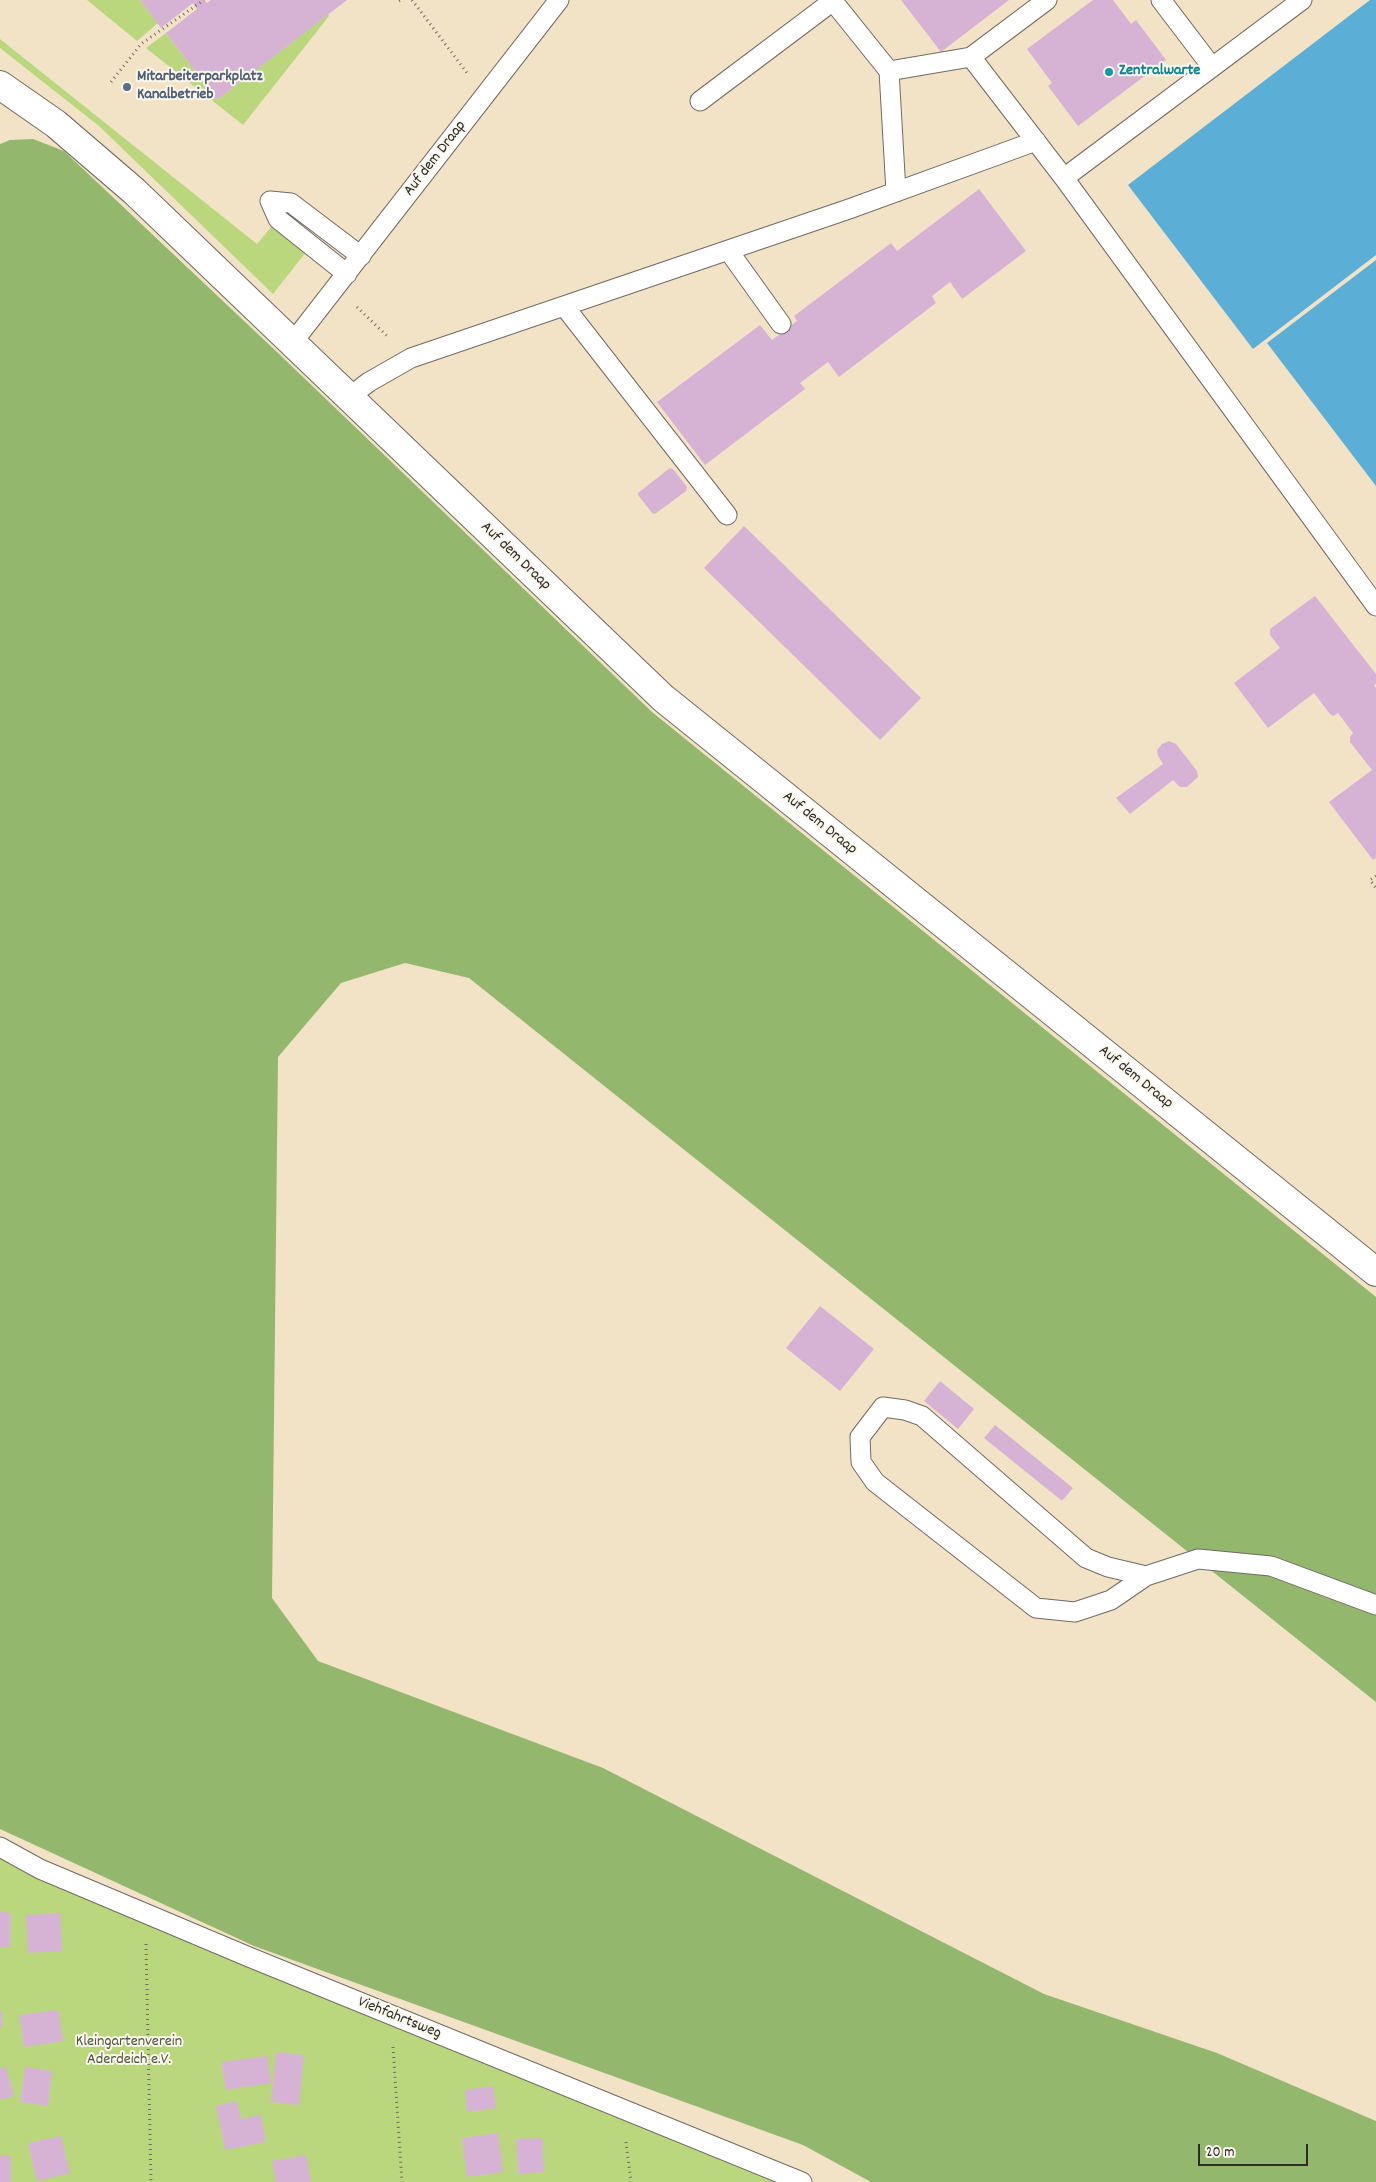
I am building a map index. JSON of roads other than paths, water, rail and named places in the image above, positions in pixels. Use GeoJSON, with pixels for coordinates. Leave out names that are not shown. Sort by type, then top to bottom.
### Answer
{"type":"FeatureCollection","features":[{"type":"Feature","properties":{"kind":"street","name":"Auf dem Draap"},"geometry":{"type":"LineString","coordinates":[[0,84],[56,124],[134,191],[662,698],[1376,1272]]}},
{"type":"Feature","properties":{"kind":"lane","name":"Auf dem Draap"},"geometry":{"type":"LineString","coordinates":[[293,342],[559,0]]}},
{"type":"Feature","properties":{"kind":"lane"},"geometry":{"type":"LineString","coordinates":[[700,101],[832,0],[889,71],[896,192]]}},
{"type":"Feature","properties":{"kind":"lane"},"geometry":{"type":"LineString","coordinates":[[889,71],[971,57],[1047,0]]}},
{"type":"Feature","properties":{"kind":"lane"},"geometry":{"type":"LineString","coordinates":[[1161,0],[1212,67]]}},
{"type":"Feature","properties":{"kind":"lane"},"geometry":{"type":"LineString","coordinates":[[1064,178],[1299,1]]}},
{"type":"Feature","properties":{"kind":"lane"},"geometry":{"type":"LineString","coordinates":[[971,57],[1064,178],[1376,606]]}},
{"type":"Feature","properties":{"kind":"lane"},"geometry":{"type":"LineString","coordinates":[[349,397],[369,382],[410,358],[896,192],[1036,141]]}},
{"type":"Feature","properties":{"kind":"lane"},"geometry":{"type":"LineString","coordinates":[[342,281],[278,219],[270,200],[291,203],[361,256]]}},
{"type":"Feature","properties":{"kind":"lane"},"geometry":{"type":"LineString","coordinates":[[728,250],[781,324]]}},
{"type":"Feature","properties":{"kind":"lane"},"geometry":{"type":"LineString","coordinates":[[564,306],[727,514]]}},
{"type":"Feature","properties":{"kind":"lane"},"geometry":{"type":"LineString","coordinates":[[1146,1576],[1108,1567],[1086,1558],[922,1416],[905,1410],[882,1407],[860,1437],[861,1462],[874,1482],[1036,1608],[1075,1612],[1110,1600],[1146,1576],[1198,1559],[1271,1566],[1376,1605]]}},
{"type":"Feature","properties":{"kind":"lane","name":"Viehfahrtsweg"},"geometry":{"type":"LineString","coordinates":[[0,1847],[40,1869],[249,1958],[802,2182]]}},
{"type":"Feature","properties":{"kind":"water"},"geometry":{"type":"Polygon","coordinates":[[[1370,0],[1376,0],[1376,255],[1253,349],[1128,185],[1370,0]]]}},
{"type":"Feature","properties":{"kind":"water"},"geometry":{"type":"Polygon","coordinates":[[[1376,260],[1376,486],[1267,343],[1376,260]]]}},
{"type":"Feature","properties":{"kind":"place","name":"Zentralwarte"},"geometry":{"type":"Point","coordinates":[1109,72]}},
{"type":"Feature","properties":{"kind":"place","name":"Mitarbeiterparkplatz Kanalbetrieb"},"geometry":{"type":"Point","coordinates":[127,87]}},
{"type":"Feature","properties":{"kind":"park label","name":"Kleingartenverein Aderdeich e.V."},"geometry":{"type":"Point","coordinates":[129,2052]}}]}
